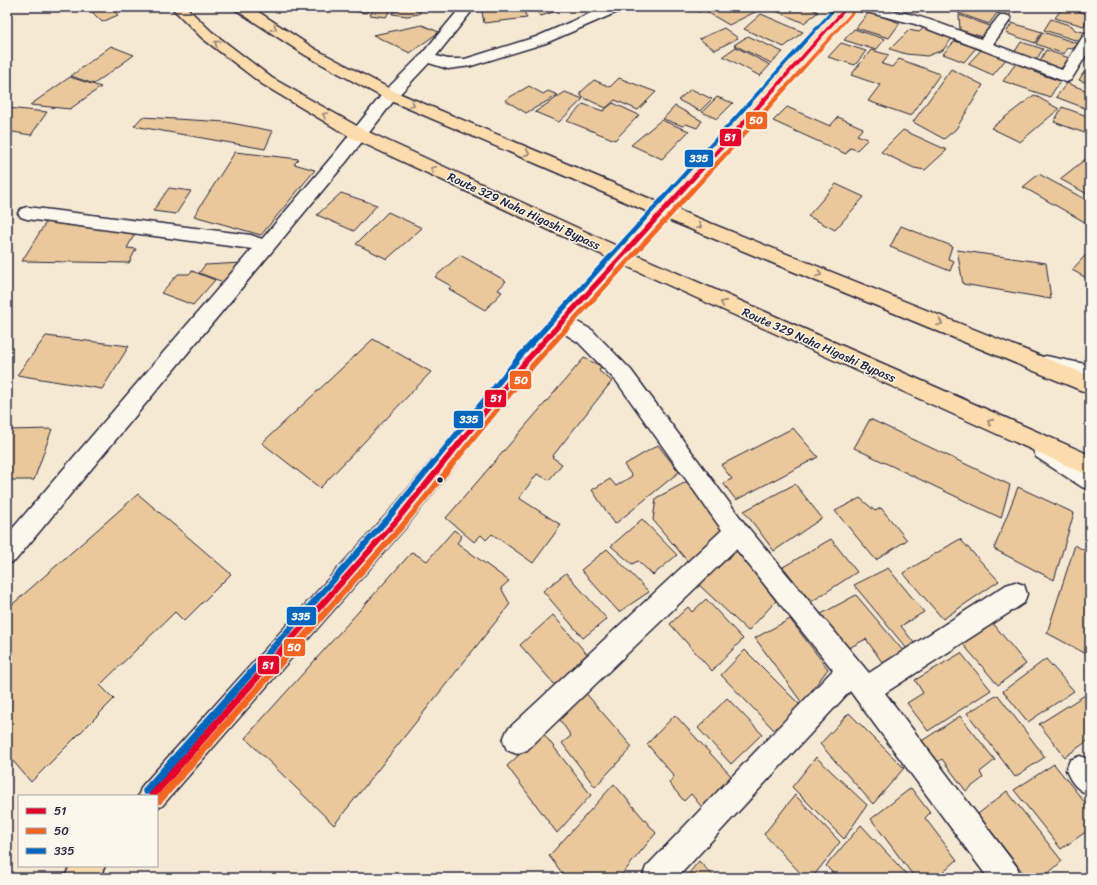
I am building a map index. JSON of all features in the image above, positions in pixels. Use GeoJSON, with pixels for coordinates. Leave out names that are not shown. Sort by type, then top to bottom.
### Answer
{"type":"FeatureCollection","features":[{"type":"Feature","properties":{"kind":"highway","name":"Route 329 Naha Higashi Bypass"},"geometry":{"type":"LineString","coordinates":[[178,7],[207,35],[267,81],[358,134],[621,256],[1090,466]]}},
{"type":"Feature","properties":{"kind":"highway"},"geometry":{"type":"LineString","coordinates":[[241,7],[310,52],[390,95],[663,211],[1090,385]]}},
{"type":"Feature","properties":{"kind":"highway"},"geometry":{"type":"LineString","coordinates":[[153,795],[397,520],[527,360],[847,7]]}},
{"type":"Feature","properties":{"kind":"highway"},"geometry":{"type":"LineString","coordinates":[[79,878],[89,867]]}},
{"type":"Feature","properties":{"kind":"street"},"geometry":{"type":"LineString","coordinates":[[7,553],[341,157],[390,95],[426,58],[468,7]]}},
{"type":"Feature","properties":{"kind":"street"},"geometry":{"type":"LineString","coordinates":[[426,58],[448,64],[466,63],[541,40],[617,7]]}},
{"type":"Feature","properties":{"kind":"street"},"geometry":{"type":"LineString","coordinates":[[862,7],[919,20],[985,44],[1066,77],[1090,36]]}},
{"type":"Feature","properties":{"kind":"street"},"geometry":{"type":"LineString","coordinates":[[985,44],[1004,19]]}},
{"type":"Feature","properties":{"kind":"street"},"geometry":{"type":"LineString","coordinates":[[27,213],[251,242],[265,247]]}},
{"type":"Feature","properties":{"kind":"street"},"geometry":{"type":"LineString","coordinates":[[561,322],[585,336],[624,376],[737,532],[858,680],[1006,878]]}},
{"type":"Feature","properties":{"kind":"street"},"geometry":{"type":"LineString","coordinates":[[1035,362],[1090,373]]}},
{"type":"Feature","properties":{"kind":"street"},"geometry":{"type":"LineString","coordinates":[[1020,435],[1090,480]]}},
{"type":"Feature","properties":{"kind":"street"},"geometry":{"type":"LineString","coordinates":[[517,740],[737,532]]}},
{"type":"Feature","properties":{"kind":"street"},"geometry":{"type":"LineString","coordinates":[[657,878],[858,680],[1015,594]]}},
{"type":"Feature","properties":{"kind":"building"},"geometry":{"type":"Polygon","coordinates":[[[110,7],[118,15],[102,22],[88,8],[110,7]]]}},
{"type":"Feature","properties":{"kind":"building"},"geometry":{"type":"Polygon","coordinates":[[[347,7],[371,7],[366,13],[345,10],[347,7]]]}},
{"type":"Feature","properties":{"kind":"building"},"geometry":{"type":"Polygon","coordinates":[[[375,7],[392,7],[386,17],[370,15],[375,7]]]}},
{"type":"Feature","properties":{"kind":"building"},"geometry":{"type":"Polygon","coordinates":[[[397,7],[422,7],[419,14],[407,16],[392,14],[397,7]]]}},
{"type":"Feature","properties":{"kind":"building"},"geometry":{"type":"Polygon","coordinates":[[[481,7],[568,7],[541,16],[533,9],[524,11],[527,18],[484,23],[481,7]]]}},
{"type":"Feature","properties":{"kind":"building"},"geometry":{"type":"Polygon","coordinates":[[[691,7],[708,7],[699,12],[691,7]]]}},
{"type":"Feature","properties":{"kind":"building"},"geometry":{"type":"Polygon","coordinates":[[[718,7],[765,7],[729,25],[707,12],[718,7]]]}},
{"type":"Feature","properties":{"kind":"building"},"geometry":{"type":"Polygon","coordinates":[[[781,7],[808,7],[818,12],[804,23],[776,11],[781,7]]]}},
{"type":"Feature","properties":{"kind":"building"},"geometry":{"type":"Polygon","coordinates":[[[963,7],[1009,7],[1013,10],[1009,16],[997,13],[989,24],[958,13],[963,7]]]}},
{"type":"Feature","properties":{"kind":"building"},"geometry":{"type":"Polygon","coordinates":[[[1063,7],[1089,14],[1084,26],[1055,18],[1063,7]]]}},
{"type":"Feature","properties":{"kind":"building"},"geometry":{"type":"Polygon","coordinates":[[[869,12],[900,23],[889,38],[856,28],[869,12]]]}},
{"type":"Feature","properties":{"kind":"building"},"geometry":{"type":"Polygon","coordinates":[[[761,14],[803,32],[784,47],[744,29],[761,14]]]}},
{"type":"Feature","properties":{"kind":"building"},"geometry":{"type":"Polygon","coordinates":[[[959,15],[993,27],[986,38],[960,30],[959,15]]]}},
{"type":"Feature","properties":{"kind":"building"},"geometry":{"type":"Polygon","coordinates":[[[1051,19],[1072,26],[1075,30],[1087,33],[1081,42],[1044,30],[1051,19]]]}},
{"type":"Feature","properties":{"kind":"building"},"geometry":{"type":"Polygon","coordinates":[[[1012,23],[1042,32],[1035,43],[1006,33],[1012,23]]]}},
{"type":"Feature","properties":{"kind":"building"},"geometry":{"type":"Polygon","coordinates":[[[422,25],[439,32],[410,53],[373,35],[422,25]]]}},
{"type":"Feature","properties":{"kind":"building"},"geometry":{"type":"Polygon","coordinates":[[[925,27],[953,37],[943,50],[927,56],[906,54],[890,49],[909,30],[919,32],[925,27]]]}},
{"type":"Feature","properties":{"kind":"building"},"geometry":{"type":"Polygon","coordinates":[[[724,28],[738,38],[715,50],[699,39],[724,28]]]}},
{"type":"Feature","properties":{"kind":"building"},"geometry":{"type":"Polygon","coordinates":[[[854,29],[885,39],[876,50],[844,40],[854,29]]]}},
{"type":"Feature","properties":{"kind":"building"},"geometry":{"type":"Polygon","coordinates":[[[1043,32],[1079,44],[1072,49],[1067,48],[1064,54],[1036,44],[1043,32]]]}},
{"type":"Feature","properties":{"kind":"building"},"geometry":{"type":"Polygon","coordinates":[[[748,36],[783,52],[771,63],[734,45],[748,36]]]}},
{"type":"Feature","properties":{"kind":"building"},"geometry":{"type":"Polygon","coordinates":[[[955,41],[976,48],[964,62],[943,54],[955,41]]]}},
{"type":"Feature","properties":{"kind":"building"},"geometry":{"type":"Polygon","coordinates":[[[1021,42],[1043,49],[1036,60],[1014,53],[1021,42]]]}},
{"type":"Feature","properties":{"kind":"building"},"geometry":{"type":"Polygon","coordinates":[[[841,43],[866,51],[855,65],[828,57],[841,43]]]}},
{"type":"Feature","properties":{"kind":"building"},"geometry":{"type":"Polygon","coordinates":[[[111,46],[134,55],[94,84],[71,76],[111,46]]]}},
{"type":"Feature","properties":{"kind":"building"},"geometry":{"type":"Polygon","coordinates":[[[736,47],[770,65],[760,76],[723,56],[736,47]]]}},
{"type":"Feature","properties":{"kind":"building"},"geometry":{"type":"Polygon","coordinates":[[[982,49],[1007,58],[993,75],[968,64],[982,49]]]}},
{"type":"Feature","properties":{"kind":"building"},"geometry":{"type":"Polygon","coordinates":[[[871,50],[889,55],[882,64],[892,67],[899,59],[940,74],[911,116],[868,101],[880,85],[851,75],[871,50]]]}},
{"type":"Feature","properties":{"kind":"building"},"geometry":{"type":"Polygon","coordinates":[[[1046,50],[1069,58],[1060,70],[1039,62],[1046,50]]]}},
{"type":"Feature","properties":{"kind":"building"},"geometry":{"type":"Polygon","coordinates":[[[1017,62],[1035,69],[1034,72],[1060,81],[1050,97],[1003,81],[1017,62]]]}},
{"type":"Feature","properties":{"kind":"building"},"geometry":{"type":"Polygon","coordinates":[[[951,69],[983,85],[956,129],[944,139],[913,122],[951,69]]]}},
{"type":"Feature","properties":{"kind":"building"},"geometry":{"type":"Polygon","coordinates":[[[1084,72],[1090,75],[1090,84],[1079,80],[1084,72]]]}},
{"type":"Feature","properties":{"kind":"building"},"geometry":{"type":"Polygon","coordinates":[[[70,77],[101,87],[70,109],[30,105],[70,77]]]}},
{"type":"Feature","properties":{"kind":"building"},"geometry":{"type":"Polygon","coordinates":[[[619,78],[656,92],[638,110],[615,100],[606,108],[582,97],[580,93],[594,80],[610,87],[619,78]]]}},
{"type":"Feature","properties":{"kind":"building"},"geometry":{"type":"Polygon","coordinates":[[[1067,83],[1090,92],[1090,110],[1056,97],[1067,83]]]}},
{"type":"Feature","properties":{"kind":"building"},"geometry":{"type":"Polygon","coordinates":[[[529,86],[543,94],[548,91],[558,95],[526,113],[505,100],[529,86]]]}},
{"type":"Feature","properties":{"kind":"building"},"geometry":{"type":"Polygon","coordinates":[[[691,89],[712,99],[700,111],[678,100],[691,89]]]}},
{"type":"Feature","properties":{"kind":"building"},"geometry":{"type":"Polygon","coordinates":[[[565,92],[583,99],[559,122],[535,112],[565,92]]]}},
{"type":"Feature","properties":{"kind":"building"},"geometry":{"type":"Polygon","coordinates":[[[1034,95],[1059,109],[1020,142],[991,128],[1034,95]]]}},
{"type":"Feature","properties":{"kind":"building"},"geometry":{"type":"Polygon","coordinates":[[[717,97],[733,103],[717,119],[702,112],[717,97]]]}},
{"type":"Feature","properties":{"kind":"building"},"geometry":{"type":"Polygon","coordinates":[[[613,103],[639,115],[615,140],[567,121],[583,104],[603,111],[613,103]]]}},
{"type":"Feature","properties":{"kind":"building"},"geometry":{"type":"Polygon","coordinates":[[[675,106],[702,121],[697,128],[686,124],[683,126],[663,119],[675,106]]]}},
{"type":"Feature","properties":{"kind":"building"},"geometry":{"type":"Polygon","coordinates":[[[787,107],[830,126],[838,117],[863,128],[857,135],[868,139],[857,150],[850,148],[846,154],[773,121],[787,107]]]}},
{"type":"Feature","properties":{"kind":"building"},"geometry":{"type":"Polygon","coordinates":[[[1062,107],[1090,117],[1090,135],[1054,122],[1062,107]]]}},
{"type":"Feature","properties":{"kind":"building"},"geometry":{"type":"Polygon","coordinates":[[[7,108],[47,112],[31,135],[7,131],[7,108]]]}},
{"type":"Feature","properties":{"kind":"building"},"geometry":{"type":"Polygon","coordinates":[[[142,117],[226,122],[273,131],[265,149],[134,126],[142,117]]]}},
{"type":"Feature","properties":{"kind":"building"},"geometry":{"type":"Polygon","coordinates":[[[661,120],[689,131],[662,159],[631,145],[661,120]]]}},
{"type":"Feature","properties":{"kind":"building"},"geometry":{"type":"Polygon","coordinates":[[[903,130],[947,150],[925,170],[914,168],[881,152],[903,130]]]}},
{"type":"Feature","properties":{"kind":"building"},"geometry":{"type":"Polygon","coordinates":[[[235,152],[299,159],[294,164],[315,170],[261,235],[194,216],[235,152]]]}},
{"type":"Feature","properties":{"kind":"building"},"geometry":{"type":"Polygon","coordinates":[[[1088,157],[1090,158],[1089,195],[1060,179],[1088,157]]]}},
{"type":"Feature","properties":{"kind":"building"},"geometry":{"type":"Polygon","coordinates":[[[1039,174],[1090,202],[1090,225],[1023,187],[1039,174]]]}},
{"type":"Feature","properties":{"kind":"building"},"geometry":{"type":"Polygon","coordinates":[[[836,184],[864,197],[835,230],[808,216],[836,184]]]}},
{"type":"Feature","properties":{"kind":"building"},"geometry":{"type":"Polygon","coordinates":[[[169,188],[191,191],[176,214],[153,211],[169,188]]]}},
{"type":"Feature","properties":{"kind":"building"},"geometry":{"type":"Polygon","coordinates":[[[341,193],[377,205],[354,231],[317,215],[341,193]]]}},
{"type":"Feature","properties":{"kind":"building"},"geometry":{"type":"Polygon","coordinates":[[[388,212],[422,228],[387,259],[356,244],[388,212]]]}},
{"type":"Feature","properties":{"kind":"building"},"geometry":{"type":"Polygon","coordinates":[[[48,219],[137,230],[127,248],[136,249],[129,263],[22,261],[48,219]]]}},
{"type":"Feature","properties":{"kind":"building"},"geometry":{"type":"Polygon","coordinates":[[[901,226],[952,246],[948,259],[954,261],[950,271],[890,247],[901,226]]]}},
{"type":"Feature","properties":{"kind":"building"},"geometry":{"type":"Polygon","coordinates":[[[957,250],[1046,263],[1051,299],[963,284],[957,250]]]}},
{"type":"Feature","properties":{"kind":"building"},"geometry":{"type":"Polygon","coordinates":[[[1090,250],[1090,280],[1072,270],[1090,250]]]}},
{"type":"Feature","properties":{"kind":"building"},"geometry":{"type":"Polygon","coordinates":[[[460,255],[506,281],[498,290],[502,292],[485,310],[449,289],[451,286],[435,277],[460,255]]]}},
{"type":"Feature","properties":{"kind":"building"},"geometry":{"type":"Polygon","coordinates":[[[242,263],[226,283],[199,273],[205,265],[242,263]]]}},
{"type":"Feature","properties":{"kind":"building"},"geometry":{"type":"Polygon","coordinates":[[[192,271],[215,280],[193,305],[161,293],[178,274],[189,274],[192,271]]]}},
{"type":"Feature","properties":{"kind":"building"},"geometry":{"type":"Polygon","coordinates":[[[46,336],[129,346],[102,389],[17,375],[46,336]]]}},
{"type":"Feature","properties":{"kind":"building"},"geometry":{"type":"Polygon","coordinates":[[[373,339],[431,372],[320,488],[262,443],[373,339]]]}},
{"type":"Feature","properties":{"kind":"building"},"geometry":{"type":"Polygon","coordinates":[[[584,358],[601,366],[599,371],[612,381],[552,457],[562,464],[549,480],[537,474],[519,498],[561,525],[533,563],[492,534],[486,540],[481,535],[474,542],[446,518],[584,358]]]}},
{"type":"Feature","properties":{"kind":"building"},"geometry":{"type":"Polygon","coordinates":[[[870,419],[1010,485],[1001,518],[854,448],[870,419]]]}},
{"type":"Feature","properties":{"kind":"building"},"geometry":{"type":"Polygon","coordinates":[[[793,428],[818,457],[736,500],[723,483],[732,479],[721,465],[793,428]]]}},
{"type":"Feature","properties":{"kind":"building"},"geometry":{"type":"Polygon","coordinates":[[[52,429],[34,480],[7,480],[7,430],[52,429]]]}},
{"type":"Feature","properties":{"kind":"building"},"geometry":{"type":"Polygon","coordinates":[[[658,445],[679,472],[615,524],[592,490],[610,479],[616,486],[632,476],[624,465],[658,445]]]}},
{"type":"Feature","properties":{"kind":"building"},"geometry":{"type":"Polygon","coordinates":[[[688,481],[723,529],[689,563],[653,520],[656,498],[688,481]]]}},
{"type":"Feature","properties":{"kind":"building"},"geometry":{"type":"Polygon","coordinates":[[[795,484],[822,518],[774,551],[744,511],[795,484]]]}},
{"type":"Feature","properties":{"kind":"building"},"geometry":{"type":"Polygon","coordinates":[[[1018,487],[1074,513],[1054,580],[994,549],[1018,487]]]}},
{"type":"Feature","properties":{"kind":"building"},"geometry":{"type":"Polygon","coordinates":[[[138,494],[231,574],[184,621],[175,612],[100,685],[114,699],[31,782],[7,754],[7,609],[138,494]]]}},
{"type":"Feature","properties":{"kind":"building"},"geometry":{"type":"Polygon","coordinates":[[[860,498],[875,511],[881,508],[907,540],[876,560],[835,511],[860,498]]]}},
{"type":"Feature","properties":{"kind":"building"},"geometry":{"type":"Polygon","coordinates":[[[642,519],[677,555],[653,575],[638,561],[632,564],[611,546],[642,519]]]}},
{"type":"Feature","properties":{"kind":"building"},"geometry":{"type":"Polygon","coordinates":[[[454,530],[462,536],[457,543],[509,581],[501,588],[510,604],[334,825],[245,738],[412,552],[427,561],[454,530]]]}},
{"type":"Feature","properties":{"kind":"building"},"geometry":{"type":"Polygon","coordinates":[[[831,539],[857,572],[811,602],[783,567],[831,539]]]}},
{"type":"Feature","properties":{"kind":"building"},"geometry":{"type":"Polygon","coordinates":[[[960,539],[999,581],[943,619],[903,573],[960,539]]]}},
{"type":"Feature","properties":{"kind":"building"},"geometry":{"type":"Polygon","coordinates":[[[1075,545],[1090,554],[1090,656],[1047,633],[1075,545]]]}},
{"type":"Feature","properties":{"kind":"building"},"geometry":{"type":"Polygon","coordinates":[[[607,549],[649,592],[619,612],[581,570],[607,549]]]}},
{"type":"Feature","properties":{"kind":"building"},"geometry":{"type":"Polygon","coordinates":[[[737,551],[776,601],[748,631],[698,584],[737,551]]]}},
{"type":"Feature","properties":{"kind":"building"},"geometry":{"type":"Polygon","coordinates":[[[888,568],[924,612],[901,626],[915,644],[907,649],[854,585],[888,568]]]}},
{"type":"Feature","properties":{"kind":"building"},"geometry":{"type":"Polygon","coordinates":[[[566,573],[607,619],[583,638],[543,591],[566,573]]]}},
{"type":"Feature","properties":{"kind":"building"},"geometry":{"type":"Polygon","coordinates":[[[856,595],[904,652],[884,665],[866,639],[847,649],[821,614],[856,595]]]}},
{"type":"Feature","properties":{"kind":"building"},"geometry":{"type":"Polygon","coordinates":[[[706,599],[743,639],[712,671],[670,624],[688,607],[692,612],[706,599]]]}},
{"type":"Feature","properties":{"kind":"building"},"geometry":{"type":"Polygon","coordinates":[[[553,615],[587,654],[555,685],[520,645],[553,615]]]}},
{"type":"Feature","properties":{"kind":"building"},"geometry":{"type":"Polygon","coordinates":[[[790,619],[828,669],[802,703],[755,638],[790,619]]]}},
{"type":"Feature","properties":{"kind":"building"},"geometry":{"type":"Polygon","coordinates":[[[992,622],[1026,664],[998,685],[962,643],[992,622]]]}},
{"type":"Feature","properties":{"kind":"building"},"geometry":{"type":"Polygon","coordinates":[[[745,650],[801,706],[776,732],[721,675],[745,650]]]}},
{"type":"Feature","properties":{"kind":"building"},"geometry":{"type":"Polygon","coordinates":[[[961,653],[991,690],[928,731],[907,703],[923,693],[915,680],[961,653]]]}},
{"type":"Feature","properties":{"kind":"building"},"geometry":{"type":"Polygon","coordinates":[[[1046,659],[1074,691],[1028,722],[1003,691],[1046,659]]]}},
{"type":"Feature","properties":{"kind":"building"},"geometry":{"type":"Polygon","coordinates":[[[584,691],[632,747],[595,787],[562,743],[571,736],[558,717],[584,691]]]}},
{"type":"Feature","properties":{"kind":"building"},"geometry":{"type":"Polygon","coordinates":[[[998,695],[1045,757],[1015,777],[967,713],[998,695]]]}},
{"type":"Feature","properties":{"kind":"building"},"geometry":{"type":"Polygon","coordinates":[[[1085,695],[1090,701],[1090,739],[1065,757],[1039,724],[1085,695]]]}},
{"type":"Feature","properties":{"kind":"building"},"geometry":{"type":"Polygon","coordinates":[[[727,698],[762,734],[731,764],[698,728],[727,698]]]}},
{"type":"Feature","properties":{"kind":"building"},"geometry":{"type":"Polygon","coordinates":[[[849,713],[904,768],[873,804],[820,744],[849,713]]]}},
{"type":"Feature","properties":{"kind":"building"},"geometry":{"type":"Polygon","coordinates":[[[675,715],[733,778],[705,811],[691,794],[684,801],[669,783],[674,776],[647,744],[675,715]]]}},
{"type":"Feature","properties":{"kind":"building"},"geometry":{"type":"Polygon","coordinates":[[[960,716],[995,760],[980,772],[983,778],[966,791],[942,759],[932,765],[917,744],[960,716]]]}},
{"type":"Feature","properties":{"kind":"building"},"geometry":{"type":"Polygon","coordinates":[[[543,733],[591,795],[557,833],[507,766],[543,733]]]}},
{"type":"Feature","properties":{"kind":"building"},"geometry":{"type":"Polygon","coordinates":[[[816,757],[867,805],[844,839],[792,787],[816,757]]]}},
{"type":"Feature","properties":{"kind":"building"},"geometry":{"type":"Polygon","coordinates":[[[1054,764],[1090,809],[1090,829],[1061,849],[1014,790],[1054,764]]]}},
{"type":"Feature","properties":{"kind":"building"},"geometry":{"type":"Polygon","coordinates":[[[614,784],[656,833],[619,878],[566,878],[549,856],[614,784]]]}},
{"type":"Feature","properties":{"kind":"building"},"geometry":{"type":"Polygon","coordinates":[[[911,788],[930,813],[925,818],[957,860],[937,878],[915,878],[871,819],[911,788]]]}},
{"type":"Feature","properties":{"kind":"building"},"geometry":{"type":"Polygon","coordinates":[[[1007,791],[1062,861],[1043,878],[1027,878],[978,814],[1007,791]]]}},
{"type":"Feature","properties":{"kind":"building"},"geometry":{"type":"Polygon","coordinates":[[[795,795],[840,842],[812,878],[805,878],[764,834],[795,795]]]}},
{"type":"Feature","properties":{"kind":"building"},"geometry":{"type":"Polygon","coordinates":[[[861,825],[910,878],[838,878],[826,866],[861,825]]]}},
{"type":"Feature","properties":{"kind":"building"},"geometry":{"type":"Polygon","coordinates":[[[699,861],[715,878],[685,878],[699,861]]]}},
{"type":"Feature","properties":{"kind":"transit line","name":"335"},"geometry":{"type":"LineString","coordinates":[[146,791],[391,515],[521,355],[836,7]]}},
{"type":"Feature","properties":{"kind":"transit line","name":"51"},"geometry":{"type":"LineString","coordinates":[[153,795],[397,520],[527,360],[758,107],[847,7]]}},
{"type":"Feature","properties":{"kind":"transit line","name":"50"},"geometry":{"type":"LineString","coordinates":[[158,801],[403,525],[533,365],[764,112],[853,12]]}}]}
